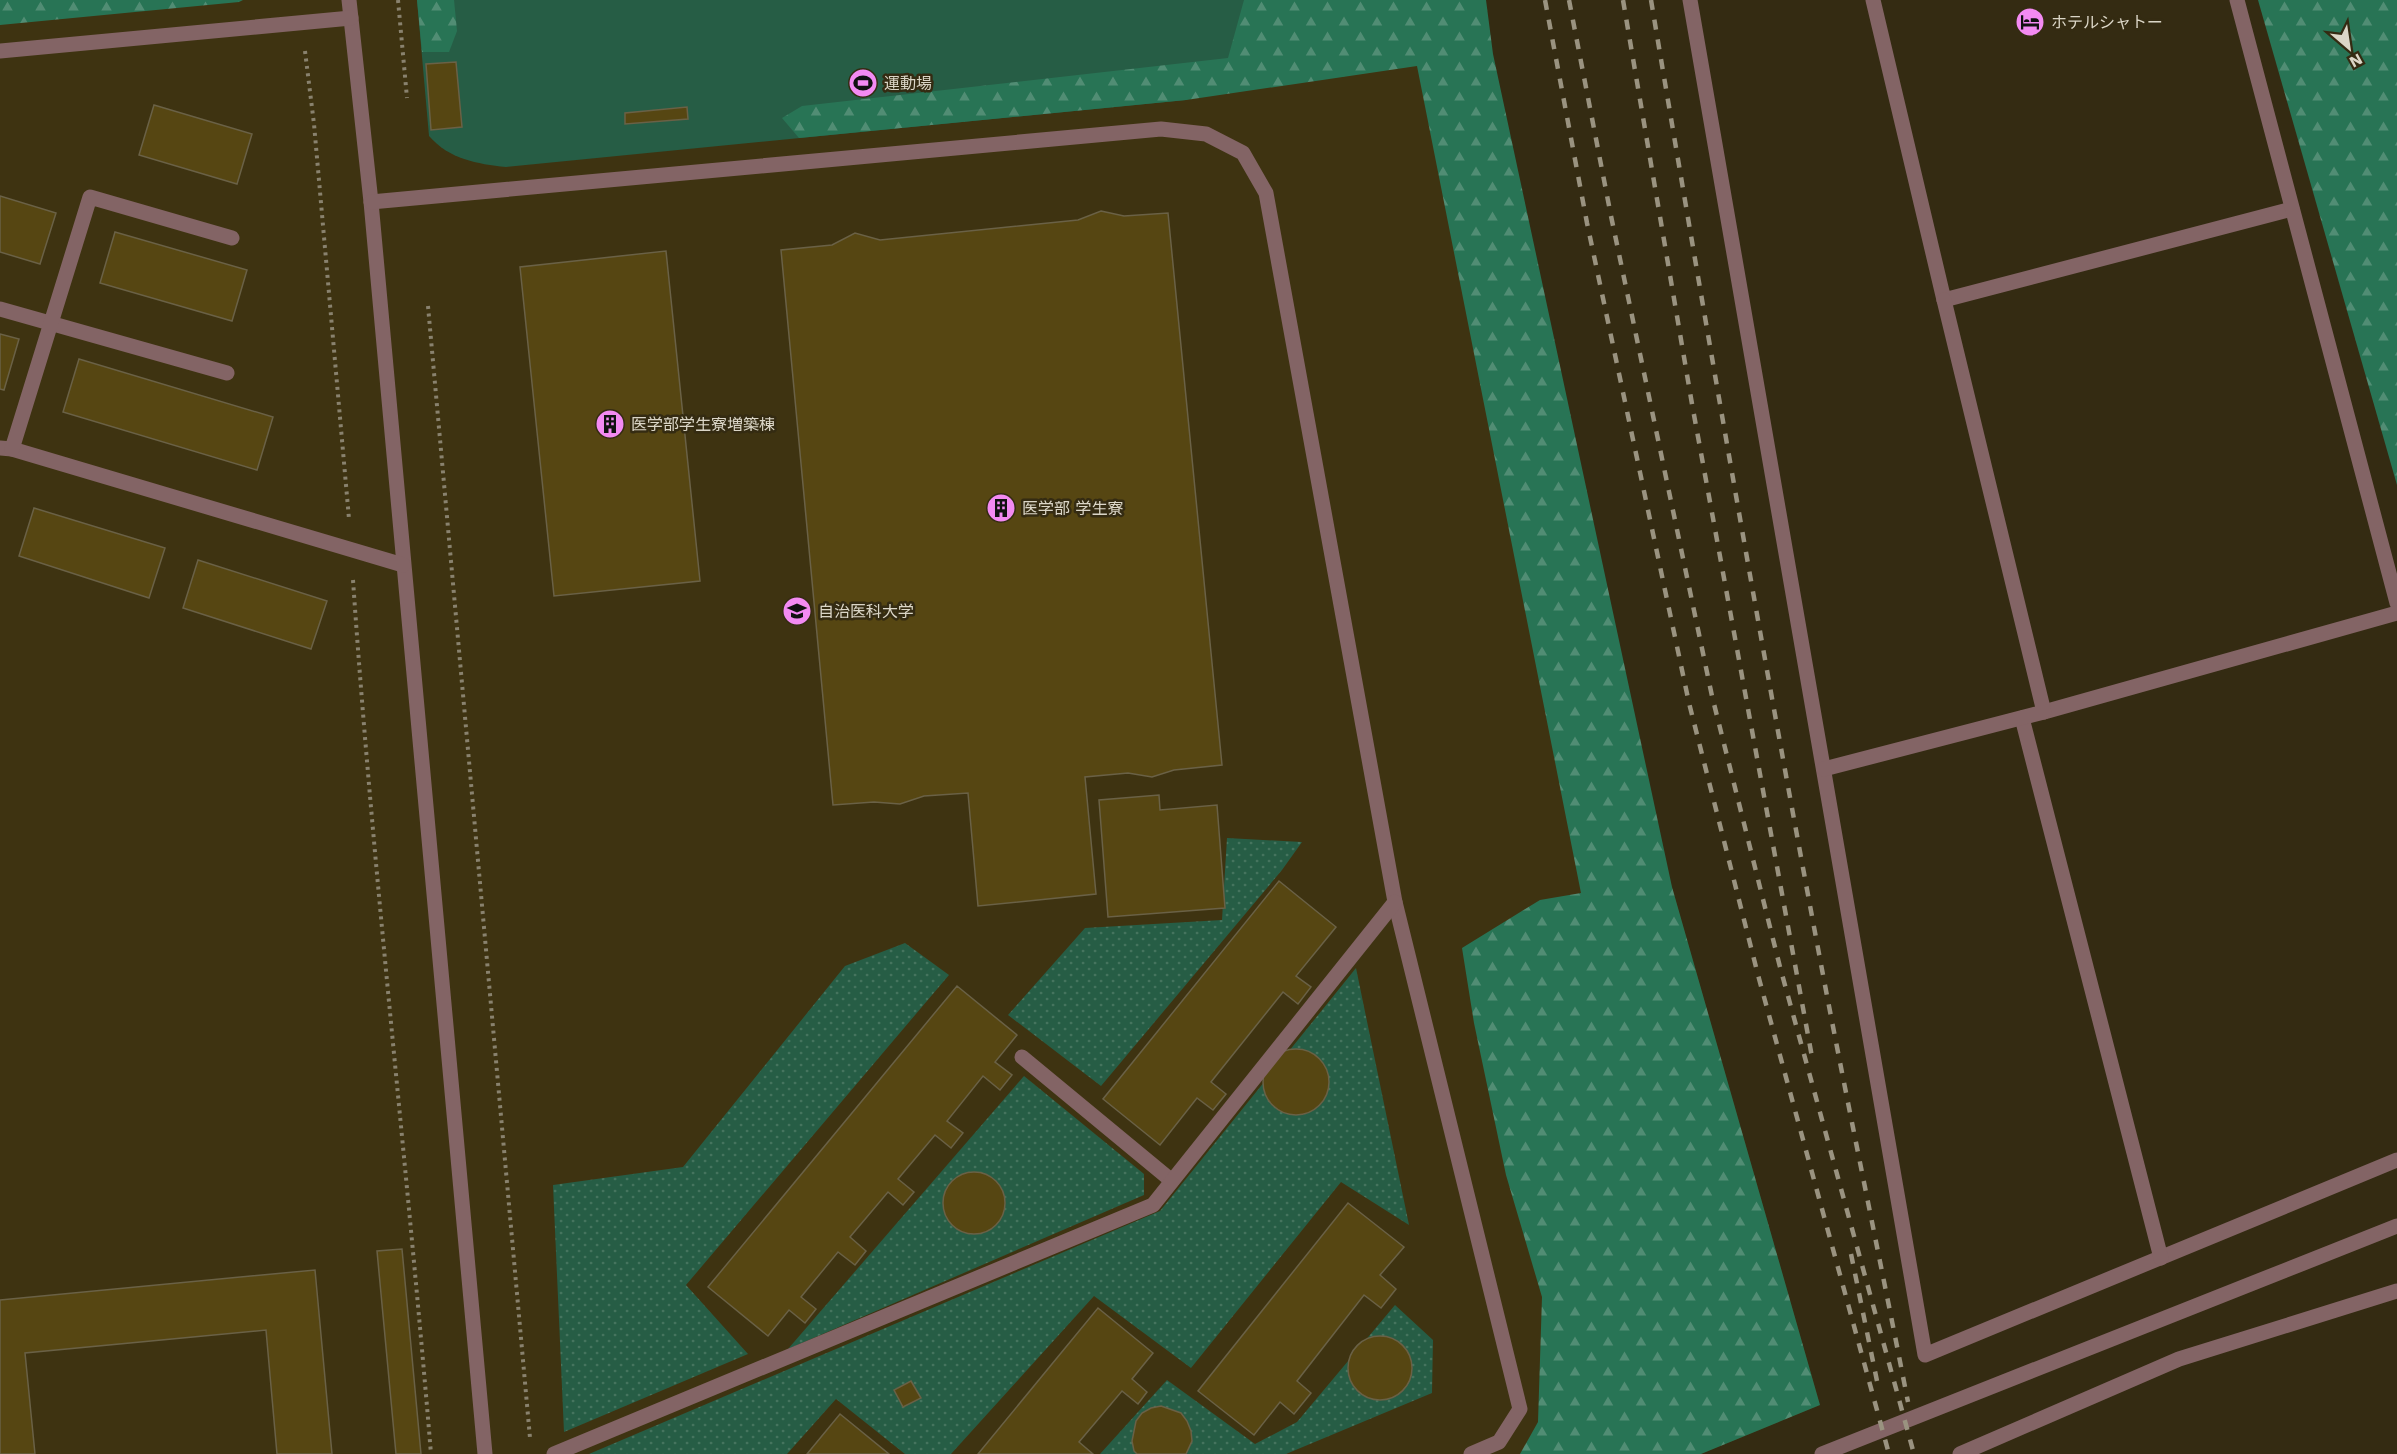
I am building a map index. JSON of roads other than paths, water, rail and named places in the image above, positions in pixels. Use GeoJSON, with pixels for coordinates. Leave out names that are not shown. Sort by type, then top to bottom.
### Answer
{"type":"FeatureCollection","features":[{"type":"Feature","properties":{"kind":"street"},"geometry":{"type":"LineString","coordinates":[[349,0],[371,202],[485,1454]]}},
{"type":"Feature","properties":{"kind":"street"},"geometry":{"type":"LineString","coordinates":[[1690,0],[1925,1355],[2397,1160]]}},
{"type":"Feature","properties":{"kind":"street"},"geometry":{"type":"LineString","coordinates":[[1873,0],[2044,712]]}},
{"type":"Feature","properties":{"kind":"street"},"geometry":{"type":"LineString","coordinates":[[2237,0],[2397,603]]}},
{"type":"Feature","properties":{"kind":"street"},"geometry":{"type":"LineString","coordinates":[[0,51],[351,18]]}},
{"type":"Feature","properties":{"kind":"street"},"geometry":{"type":"LineString","coordinates":[[371,202],[1161,129],[1206,134],[1243,153],[1266,193],[1395,902],[1520,1409],[1499,1442],[1471,1454]]}},
{"type":"Feature","properties":{"kind":"street"},"geometry":{"type":"LineString","coordinates":[[232,238],[90,197],[52,325],[6,448],[403,565]]}},
{"type":"Feature","properties":{"kind":"street"},"geometry":{"type":"LineString","coordinates":[[1944,300],[2292,209]]}},
{"type":"Feature","properties":{"kind":"street"},"geometry":{"type":"LineString","coordinates":[[0,309],[227,373]]}},
{"type":"Feature","properties":{"kind":"street"},"geometry":{"type":"LineString","coordinates":[[1824,770],[2044,712],[2397,613]]}},
{"type":"Feature","properties":{"kind":"street"},"geometry":{"type":"LineString","coordinates":[[2022,718],[2161,1258]]}},
{"type":"Feature","properties":{"kind":"street"},"geometry":{"type":"LineString","coordinates":[[554,1454],[1153,1205],[1395,902]]}},
{"type":"Feature","properties":{"kind":"street"},"geometry":{"type":"LineString","coordinates":[[1022,1057],[1172,1181]]}},
{"type":"Feature","properties":{"kind":"street"},"geometry":{"type":"LineString","coordinates":[[1822,1454],[2397,1226]]}},
{"type":"Feature","properties":{"kind":"street"},"geometry":{"type":"LineString","coordinates":[[1960,1454],[2179,1359],[2397,1291]]}},
{"type":"Feature","properties":{"kind":"railway"},"geometry":{"type":"LineString","coordinates":[[1545,0],[1587,223],[1689,703],[1758,975],[1889,1454]]}},
{"type":"Feature","properties":{"kind":"railway"},"geometry":{"type":"LineString","coordinates":[[1569,0],[1611,216],[1712,696],[1780,967],[1914,1454]]}},
{"type":"Feature","properties":{"kind":"railway"},"geometry":{"type":"LineString","coordinates":[[1623,0],[1692,404],[1812,1057]]}},
{"type":"Feature","properties":{"kind":"railway"},"geometry":{"type":"LineString","coordinates":[[1651,0],[1733,480],[1798,839],[1841,1070],[1908,1402]]}},
{"type":"Feature","properties":{"kind":"railway"},"geometry":{"type":"LineString","coordinates":[[1851,1254],[1877,1381]]}},
{"type":"Feature","properties":{"kind":"place","name":"ホテルシャトー"},"geometry":{"type":"Point","coordinates":[2030,22]}},
{"type":"Feature","properties":{"kind":"place","name":"運動場"},"geometry":{"type":"Point","coordinates":[863,83]}},
{"type":"Feature","properties":{"kind":"place","name":"医学部学生寮増築棟"},"geometry":{"type":"Point","coordinates":[610,424]}},
{"type":"Feature","properties":{"kind":"place","name":"医学部 学生寮"},"geometry":{"type":"Point","coordinates":[1001,508]}},
{"type":"Feature","properties":{"kind":"place","name":"自治医科大学"},"geometry":{"type":"Point","coordinates":[797,611]}}]}
